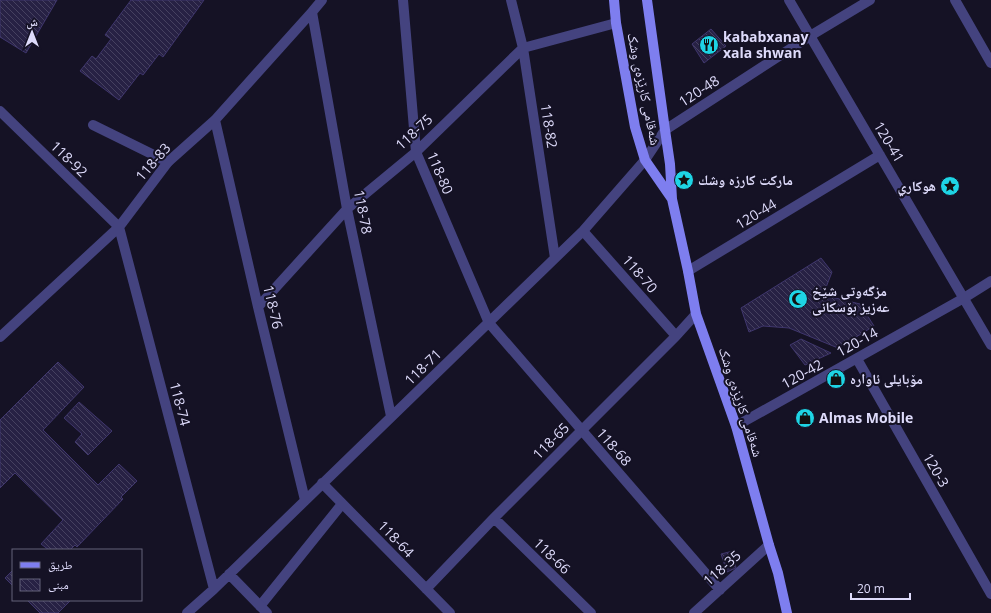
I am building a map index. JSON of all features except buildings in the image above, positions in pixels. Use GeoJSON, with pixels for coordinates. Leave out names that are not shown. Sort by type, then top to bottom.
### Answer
{"type":"FeatureCollection","features":[{"type":"Feature","properties":{"kind":"main road","name":"شەقامی کارێزەی وشک"},"geometry":{"type":"LineString","coordinates":[[614,0],[616,23],[635,127],[645,160],[672,199]]}},
{"type":"Feature","properties":{"kind":"main road","name":"شەقامی کارێزەی وشک"},"geometry":{"type":"LineString","coordinates":[[647,0],[670,164],[672,199],[696,314],[736,426],[778,573],[787,613]]}},
{"type":"Feature","properties":{"kind":"street","name":"118-83"},"geometry":{"type":"LineString","coordinates":[[0,337],[119,227],[168,162],[215,120],[322,0]]}},
{"type":"Feature","properties":{"kind":"street","name":"118-80"},"geometry":{"type":"LineString","coordinates":[[403,0],[416,152],[489,322]]}},
{"type":"Feature","properties":{"kind":"street","name":"118-82"},"geometry":{"type":"LineString","coordinates":[[511,0],[523,48],[556,258]]}},
{"type":"Feature","properties":{"kind":"street","name":"120-41"},"geometry":{"type":"LineString","coordinates":[[789,0],[991,345]]}},
{"type":"Feature","properties":{"kind":"street","name":"120-48"},"geometry":{"type":"LineString","coordinates":[[665,130],[810,36],[870,0]]}},
{"type":"Feature","properties":{"kind":"street"},"geometry":{"type":"LineString","coordinates":[[955,0],[991,63]]}},
{"type":"Feature","properties":{"kind":"street","name":"118-78"},"geometry":{"type":"LineString","coordinates":[[312,12],[347,209],[392,416]]}},
{"type":"Feature","properties":{"kind":"street","name":"118-75"},"geometry":{"type":"LineString","coordinates":[[258,307],[347,209],[416,152],[523,48],[616,23]]}},
{"type":"Feature","properties":{"kind":"street","name":"118-92"},"geometry":{"type":"LineString","coordinates":[[0,111],[119,227]]}},
{"type":"Feature","properties":{"kind":"street","name":"118-76"},"geometry":{"type":"LineString","coordinates":[[215,120],[258,307],[305,500]]}},
{"type":"Feature","properties":{"kind":"street"},"geometry":{"type":"LineString","coordinates":[[94,125],[168,162]]}},
{"type":"Feature","properties":{"kind":"street","name":"118-71"},"geometry":{"type":"LineString","coordinates":[[187,613],[214,589],[583,231],[645,160],[665,130]]}},
{"type":"Feature","properties":{"kind":"street","name":"120-44"},"geometry":{"type":"LineString","coordinates":[[688,271],[880,155]]}},
{"type":"Feature","properties":{"kind":"street","name":"118-74"},"geometry":{"type":"LineString","coordinates":[[119,227],[214,589]]}},
{"type":"Feature","properties":{"kind":"street","name":"118-70"},"geometry":{"type":"LineString","coordinates":[[583,231],[676,336]]}},
{"type":"Feature","properties":{"kind":"street","name":"120-14"},"geometry":{"type":"LineString","coordinates":[[736,426],[964,298],[991,281]]}},
{"type":"Feature","properties":{"kind":"street","name":"120-42"},"geometry":{"type":"LineString","coordinates":[[736,426],[858,359],[964,298]]}},
{"type":"Feature","properties":{"kind":"street","name":"118-65"},"geometry":{"type":"LineString","coordinates":[[426,589],[494,518],[676,336],[696,314]]}},
{"type":"Feature","properties":{"kind":"street","name":"118-68"},"geometry":{"type":"LineString","coordinates":[[489,322],[581,431],[720,590]]}},
{"type":"Feature","properties":{"kind":"street","name":"120-3"},"geometry":{"type":"LineString","coordinates":[[858,359],[991,594]]}},
{"type":"Feature","properties":{"kind":"street","name":"118-64"},"geometry":{"type":"LineString","coordinates":[[322,483],[450,613]]}},
{"type":"Feature","properties":{"kind":"street"},"geometry":{"type":"LineString","coordinates":[[229,574],[263,610],[342,504]]}},
{"type":"Feature","properties":{"kind":"street","name":"118-66"},"geometry":{"type":"LineString","coordinates":[[494,518],[591,613]]}},
{"type":"Feature","properties":{"kind":"street","name":"118-35"},"geometry":{"type":"LineString","coordinates":[[694,613],[769,544]]}},
{"type":"Feature","properties":{"kind":"place","name":"kababxanay xala shwan"},"geometry":{"type":"Point","coordinates":[709,45]}},
{"type":"Feature","properties":{"kind":"place","name":"ماركت كارزه وشك"},"geometry":{"type":"Point","coordinates":[684,180]}},
{"type":"Feature","properties":{"kind":"place","name":"هوكاري"},"geometry":{"type":"Point","coordinates":[950,186]}},
{"type":"Feature","properties":{"kind":"place","name":"مزگەوتی شێخ عەزیز بۆسکانی"},"geometry":{"type":"Point","coordinates":[798,299]}},
{"type":"Feature","properties":{"kind":"place","name":"مۆبایلی ئاوارە"},"geometry":{"type":"Point","coordinates":[836,379]}},
{"type":"Feature","properties":{"kind":"place","name":"Almas Mobile"},"geometry":{"type":"Point","coordinates":[805,418]}}]}
